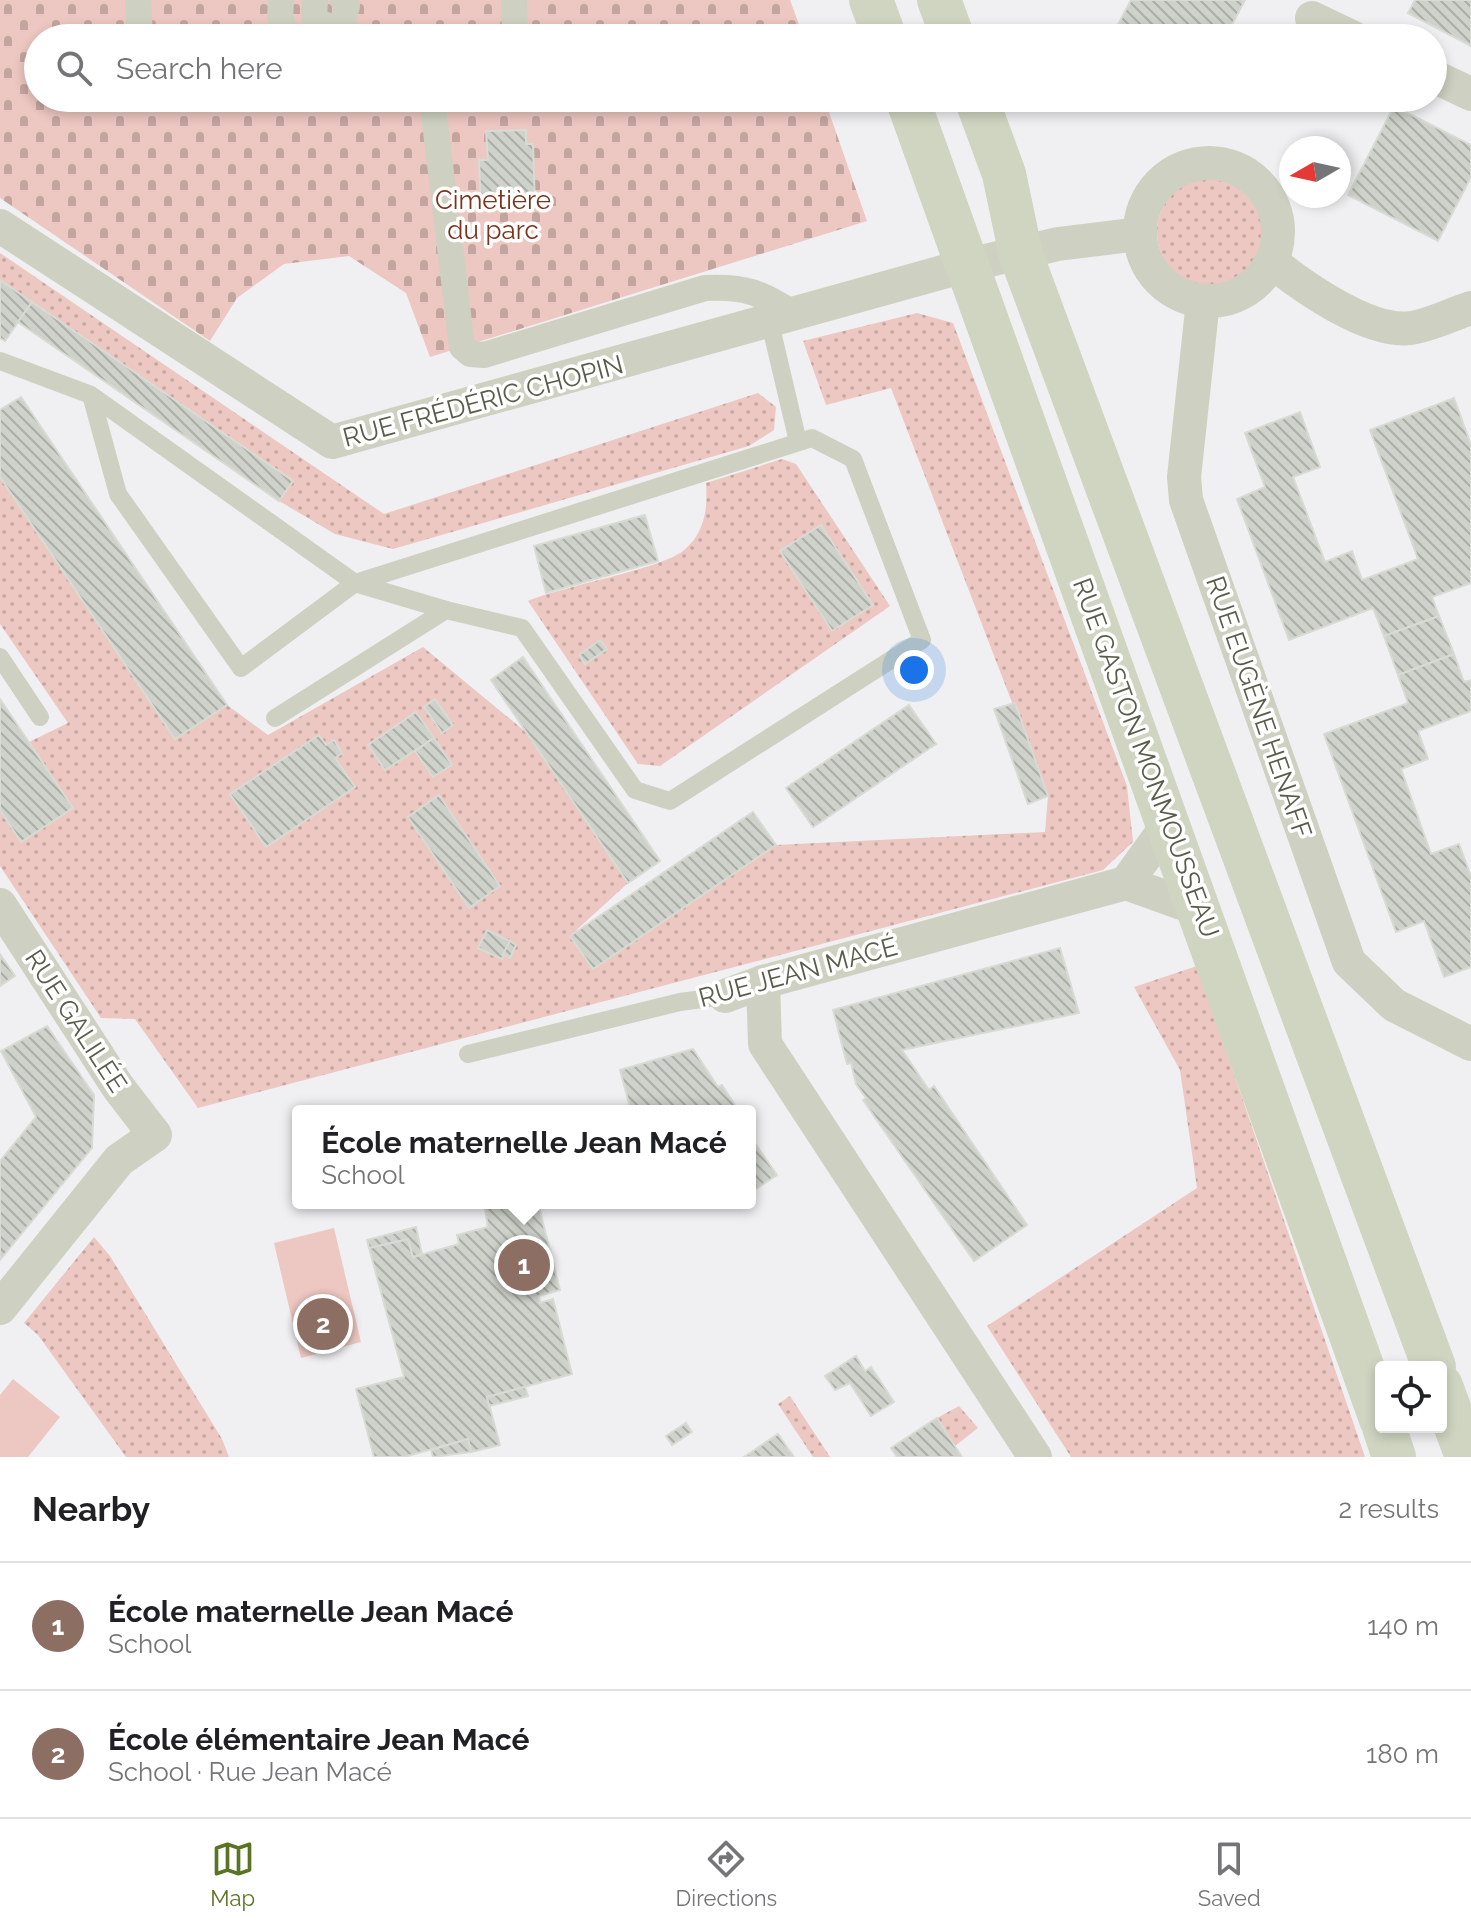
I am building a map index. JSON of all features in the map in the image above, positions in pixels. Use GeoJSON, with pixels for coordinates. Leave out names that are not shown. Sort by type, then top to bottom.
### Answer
{"type":"FeatureCollection","features":[{"type":"Feature","properties":{"kind":"main road"},"geometry":{"type":"LineString","coordinates":[[871,0],[880,24]]}},
{"type":"Feature","properties":{"kind":"main road"},"geometry":{"type":"LineString","coordinates":[[939,0],[948,24]]}},
{"type":"Feature","properties":{"kind":"main road","name":"RUE GASTON MONMOUSSEAU"},"geometry":{"type":"LineString","coordinates":[[912,112],[1170,822],[1375,1402]]}},
{"type":"Feature","properties":{"kind":"main road"},"geometry":{"type":"LineString","coordinates":[[981,112],[1004,174],[1021,255],[1432,1361]]}},
{"type":"Feature","properties":{"kind":"main road"},"geometry":{"type":"LineString","coordinates":[[1447,1402],[1467,1457]]}},
{"type":"Feature","properties":{"kind":"main road"},"geometry":{"type":"LineString","coordinates":[[1386,1433],[1394,1457]]}},
{"type":"Feature","properties":{"kind":"street"},"geometry":{"type":"LineString","coordinates":[[138,0],[139,24]]}},
{"type":"Feature","properties":{"kind":"street"},"geometry":{"type":"LineString","coordinates":[[281,0],[283,24]]}},
{"type":"Feature","properties":{"kind":"street"},"geometry":{"type":"LineString","coordinates":[[315,0],[314,17],[321,24]]}},
{"type":"Feature","properties":{"kind":"street"},"geometry":{"type":"LineString","coordinates":[[514,0],[515,24]]}},
{"type":"Feature","properties":{"kind":"street"},"geometry":{"type":"LineString","coordinates":[[1312,18],[1325,24]]}},
{"type":"Feature","properties":{"kind":"street"},"geometry":{"type":"LineString","coordinates":[[1447,83],[1471,94]]}},
{"type":"Feature","properties":{"kind":"street"},"geometry":{"type":"LineString","coordinates":[[434,112],[462,347],[470,354],[484,355],[705,288],[737,286],[764,295],[783,319]]}},
{"type":"Feature","properties":{"kind":"street"},"geometry":{"type":"LineString","coordinates":[[1216,162],[1238,168],[1256,180],[1270,198],[1277,219],[1278,241],[1272,262],[1260,279],[1244,292],[1224,300],[1203,301],[1184,297],[1166,287],[1142,254],[1139,234],[1142,210],[1162,181],[1192,164],[1216,162]]}},
{"type":"Feature","properties":{"kind":"street","name":"RUE FRÉDÉRIC CHOPIN"},"geometry":{"type":"LineString","coordinates":[[0,226],[332,442],[783,319],[968,265],[1058,244],[1139,234]]}},
{"type":"Feature","properties":{"kind":"street"},"geometry":{"type":"LineString","coordinates":[[1272,262],[1299,284],[1362,319],[1410,329],[1470,308]]}},
{"type":"Feature","properties":{"kind":"street","name":"RUE EUGÈNE HENAFF"},"geometry":{"type":"LineString","coordinates":[[1203,301],[1184,477],[1186,500],[1349,962],[1394,1005],[1471,1044]]}},
{"type":"Feature","properties":{"kind":"street"},"geometry":{"type":"LineString","coordinates":[[1170,822],[1126,883],[1201,910]]}},
{"type":"Feature","properties":{"kind":"street","name":"RUE JEAN MACÉ"},"geometry":{"type":"LineString","coordinates":[[725,996],[763,982],[1126,883]]}},
{"type":"Feature","properties":{"kind":"street","name":"RUE GALILÉE"},"geometry":{"type":"LineString","coordinates":[[0,905],[118,1087],[155,1135],[119,1160],[0,1308]]}},
{"type":"Feature","properties":{"kind":"street"},"geometry":{"type":"LineString","coordinates":[[763,982],[765,1044],[1035,1457]]}},
{"type":"Feature","properties":{"kind":"lane"},"geometry":{"type":"LineString","coordinates":[[783,319],[798,442]]}},
{"type":"Feature","properties":{"kind":"lane"},"geometry":{"type":"LineString","coordinates":[[0,361],[91,395],[355,583],[522,628],[635,790],[670,801],[922,640],[853,459],[812,438],[355,583],[241,668],[118,494],[91,395]]}},
{"type":"Feature","properties":{"kind":"lane"},"geometry":{"type":"LineString","coordinates":[[275,718],[446,610]]}},
{"type":"Feature","properties":{"kind":"lane"},"geometry":{"type":"LineString","coordinates":[[0,657],[40,717]]}},
{"type":"Feature","properties":{"kind":"lane","name":"RUE JEAN MACÉ"},"geometry":{"type":"LineString","coordinates":[[468,1054],[653,1008],[725,996]]}},
{"type":"Feature","properties":{"kind":"green space","name":"Cimetière du parc"},"geometry":{"type":"Polygon","coordinates":[[[0,0],[790,0],[799,24],[24,24],[24,112],[829,112],[867,221],[430,357],[406,293],[349,256],[284,264],[237,298],[210,341],[0,198],[0,0]]]}},
{"type":"Feature","properties":{"kind":"green space"},"geometry":{"type":"Polygon","coordinates":[[[1211,178],[1232,182],[1249,194],[1261,211],[1265,232],[1261,253],[1249,270],[1232,282],[1211,286],[1190,282],[1173,270],[1161,253],[1157,232],[1161,211],[1173,194],[1190,182],[1211,178]]]}},
{"type":"Feature","properties":{"kind":"green space"},"geometry":{"type":"Polygon","coordinates":[[[0,253],[384,514],[758,393],[776,407],[774,430],[749,446],[393,549],[335,534],[279,501],[293,480],[0,280],[0,253]]]}},
{"type":"Feature","properties":{"kind":"green space"},"geometry":{"type":"Polygon","coordinates":[[[917,313],[953,323],[1127,786],[1133,842],[1103,870],[198,1108],[135,1019],[101,1018],[0,866],[0,810],[21,842],[73,807],[29,742],[68,723],[0,624],[0,477],[175,738],[227,705],[268,735],[423,647],[527,733],[628,883],[571,935],[594,968],[776,845],[1045,832],[1048,796],[891,388],[826,405],[803,341],[917,313]]]}},
{"type":"Feature","properties":{"kind":"green space"},"geometry":{"type":"Polygon","coordinates":[[[782,459],[796,464],[890,606],[660,766],[638,764],[528,601],[671,558],[690,544],[700,528],[705,511],[706,483],[782,459]]]}},
{"type":"Feature","properties":{"kind":"green space"},"geometry":{"type":"Polygon","coordinates":[[[1197,966],[1365,1457],[1071,1457],[987,1326],[1197,1188],[1180,1070],[1134,987],[1197,966]]]}},
{"type":"Feature","properties":{"kind":"green space"},"geometry":{"type":"Polygon","coordinates":[[[334,1228],[361,1342],[301,1358],[274,1243],[334,1228]]]}},
{"type":"Feature","properties":{"kind":"green space"},"geometry":{"type":"Polygon","coordinates":[[[94,1237],[110,1256],[222,1439],[229,1457],[126,1457],[38,1335],[24,1323],[94,1237]]]}},
{"type":"Feature","properties":{"kind":"green space"},"geometry":{"type":"Polygon","coordinates":[[[13,1379],[60,1417],[28,1457],[0,1457],[0,1395],[13,1379]]]}},
{"type":"Feature","properties":{"kind":"green space"},"geometry":{"type":"Polygon","coordinates":[[[790,1396],[830,1457],[813,1457],[778,1404],[790,1396]]]}},
{"type":"Feature","properties":{"kind":"green space"},"geometry":{"type":"Polygon","coordinates":[[[959,1406],[978,1428],[955,1446],[937,1418],[959,1406]]]}},
{"type":"Feature","properties":{"kind":"building"},"geometry":{"type":"Polygon","coordinates":[[[1131,0],[1245,0],[1232,24],[1118,24],[1131,0]]]}},
{"type":"Feature","properties":{"kind":"building"},"geometry":{"type":"Polygon","coordinates":[[[1415,0],[1471,0],[1471,46],[1447,33],[1447,24],[1429,24],[1408,13],[1415,0]]]}},
{"type":"Feature","properties":{"kind":"building"},"geometry":{"type":"Polygon","coordinates":[[[1391,112],[1406,112],[1471,145],[1471,177],[1438,241],[1351,197],[1351,189],[1391,112]]]}},
{"type":"Feature","properties":{"kind":"building"},"geometry":{"type":"Polygon","coordinates":[[[526,130],[526,144],[533,144],[535,208],[481,210],[479,160],[488,160],[486,131],[526,130]]]}},
{"type":"Feature","properties":{"kind":"building"},"geometry":{"type":"Polygon","coordinates":[[[0,280],[32,302],[5,341],[0,338],[0,280]]]}},
{"type":"Feature","properties":{"kind":"building"},"geometry":{"type":"Polygon","coordinates":[[[32,302],[293,481],[279,501],[18,322],[32,302]]]}},
{"type":"Feature","properties":{"kind":"building"},"geometry":{"type":"Polygon","coordinates":[[[21,397],[227,705],[175,739],[0,477],[0,410],[21,397]]]}},
{"type":"Feature","properties":{"kind":"building"},"geometry":{"type":"Polygon","coordinates":[[[1454,398],[1471,445],[1471,583],[1432,597],[1439,616],[1384,636],[1373,608],[1289,640],[1237,499],[1265,487],[1245,433],[1300,412],[1320,467],[1293,477],[1325,562],[1352,551],[1362,580],[1418,559],[1370,430],[1454,398]]]}},
{"type":"Feature","properties":{"kind":"building"},"geometry":{"type":"Polygon","coordinates":[[[645,515],[658,561],[546,593],[534,546],[645,515]]]}},
{"type":"Feature","properties":{"kind":"building"},"geometry":{"type":"Polygon","coordinates":[[[821,525],[873,605],[832,631],[780,551],[821,525]]]}},
{"type":"Feature","properties":{"kind":"building"},"geometry":{"type":"Polygon","coordinates":[[[1439,616],[1454,654],[1398,675],[1384,636],[1439,616]]]}},
{"type":"Feature","properties":{"kind":"building"},"geometry":{"type":"Polygon","coordinates":[[[600,640],[607,649],[585,664],[579,655],[600,640]]]}},
{"type":"Feature","properties":{"kind":"building"},"geometry":{"type":"Polygon","coordinates":[[[1454,654],[1464,682],[1471,680],[1471,711],[1418,731],[1428,759],[1401,769],[1431,854],[1459,844],[1471,876],[1471,967],[1444,977],[1424,921],[1396,932],[1324,734],[1408,703],[1398,675],[1454,654]]]}},
{"type":"Feature","properties":{"kind":"building"},"geometry":{"type":"Polygon","coordinates":[[[523,657],[660,861],[628,883],[491,680],[523,657]]]}},
{"type":"Feature","properties":{"kind":"building"},"geometry":{"type":"Polygon","coordinates":[[[0,699],[73,808],[21,842],[0,810],[0,699]]]}},
{"type":"Feature","properties":{"kind":"building"},"geometry":{"type":"Polygon","coordinates":[[[435,699],[453,725],[442,733],[424,707],[435,699]]]}},
{"type":"Feature","properties":{"kind":"building"},"geometry":{"type":"Polygon","coordinates":[[[1015,703],[1048,796],[1028,804],[994,709],[1015,703]]]}},
{"type":"Feature","properties":{"kind":"building"},"geometry":{"type":"Polygon","coordinates":[[[909,705],[936,744],[813,827],[786,788],[909,705]]]}},
{"type":"Feature","properties":{"kind":"building"},"geometry":{"type":"Polygon","coordinates":[[[416,712],[434,738],[385,770],[368,745],[416,712]]]}},
{"type":"Feature","properties":{"kind":"building"},"geometry":{"type":"Polygon","coordinates":[[[319,735],[326,745],[334,740],[342,753],[335,758],[355,787],[266,847],[230,794],[319,735]]]}},
{"type":"Feature","properties":{"kind":"building"},"geometry":{"type":"Polygon","coordinates":[[[434,738],[452,765],[433,777],[415,751],[434,738]]]}},
{"type":"Feature","properties":{"kind":"building"},"geometry":{"type":"Polygon","coordinates":[[[439,795],[500,886],[469,908],[408,817],[439,795]]]}},
{"type":"Feature","properties":{"kind":"building"},"geometry":{"type":"Polygon","coordinates":[[[753,812],[776,845],[593,969],[570,936],[753,812]]]}},
{"type":"Feature","properties":{"kind":"building"},"geometry":{"type":"Polygon","coordinates":[[[487,930],[510,941],[502,959],[478,948],[487,930]]]}},
{"type":"Feature","properties":{"kind":"building"},"geometry":{"type":"Polygon","coordinates":[[[510,941],[516,945],[510,958],[503,954],[510,941]]]}},
{"type":"Feature","properties":{"kind":"building"},"geometry":{"type":"Polygon","coordinates":[[[1060,948],[1079,1013],[902,1050],[929,1090],[934,1086],[1027,1225],[974,1261],[863,1100],[866,1098],[856,1084],[851,1063],[847,1064],[833,1010],[1060,948]]]}},
{"type":"Feature","properties":{"kind":"building"},"geometry":{"type":"Polygon","coordinates":[[[0,954],[15,976],[0,986],[0,954]]]}},
{"type":"Feature","properties":{"kind":"building"},"geometry":{"type":"Polygon","coordinates":[[[47,1026],[94,1095],[92,1148],[0,1260],[0,1161],[36,1117],[1,1051],[47,1026]]]}},
{"type":"Feature","properties":{"kind":"building"},"geometry":{"type":"Polygon","coordinates":[[[693,1049],[718,1087],[722,1085],[735,1105],[629,1105],[620,1070],[693,1049]]]}},
{"type":"Feature","properties":{"kind":"building"},"geometry":{"type":"Polygon","coordinates":[[[756,1145],[777,1175],[756,1189],[756,1145]]]}},
{"type":"Feature","properties":{"kind":"building"},"geometry":{"type":"Polygon","coordinates":[[[485,1209],[540,1209],[560,1290],[539,1296],[540,1303],[553,1299],[572,1374],[487,1397],[500,1445],[471,1452],[468,1439],[404,1457],[374,1457],[356,1389],[404,1377],[369,1248],[408,1239],[413,1257],[459,1244],[457,1235],[488,1227],[485,1209]]]}},
{"type":"Feature","properties":{"kind":"building"},"geometry":{"type":"Polygon","coordinates":[[[416,1227],[422,1254],[413,1257],[408,1239],[369,1248],[367,1240],[416,1227]]]}},
{"type":"Feature","properties":{"kind":"building"},"geometry":{"type":"Polygon","coordinates":[[[856,1356],[865,1371],[871,1367],[894,1402],[871,1416],[850,1383],[835,1390],[825,1376],[856,1356]]]}},
{"type":"Feature","properties":{"kind":"building"},"geometry":{"type":"Polygon","coordinates":[[[525,1387],[528,1396],[489,1406],[487,1397],[525,1387]]]}},
{"type":"Feature","properties":{"kind":"building"},"geometry":{"type":"Polygon","coordinates":[[[937,1418],[962,1457],[897,1457],[891,1448],[937,1418]]]}},
{"type":"Feature","properties":{"kind":"building"},"geometry":{"type":"Polygon","coordinates":[[[686,1423],[692,1432],[672,1445],[666,1436],[686,1423]]]}},
{"type":"Feature","properties":{"kind":"building"},"geometry":{"type":"Polygon","coordinates":[[[778,1434],[794,1457],[744,1457],[778,1434]]]}},
{"type":"Feature","properties":{"kind":"building"},"geometry":{"type":"Polygon","coordinates":[[[468,1439],[471,1452],[433,1457],[431,1450],[468,1439]]]}},
{"type":"Feature","properties":{"kind":"place","name":"École maternelle Jean Macé"},"geometry":{"type":"Point","coordinates":[524,1265]}},
{"type":"Feature","properties":{"kind":"place","name":"École élémentaire Jean Macé"},"geometry":{"type":"Point","coordinates":[323,1324]}}]}
